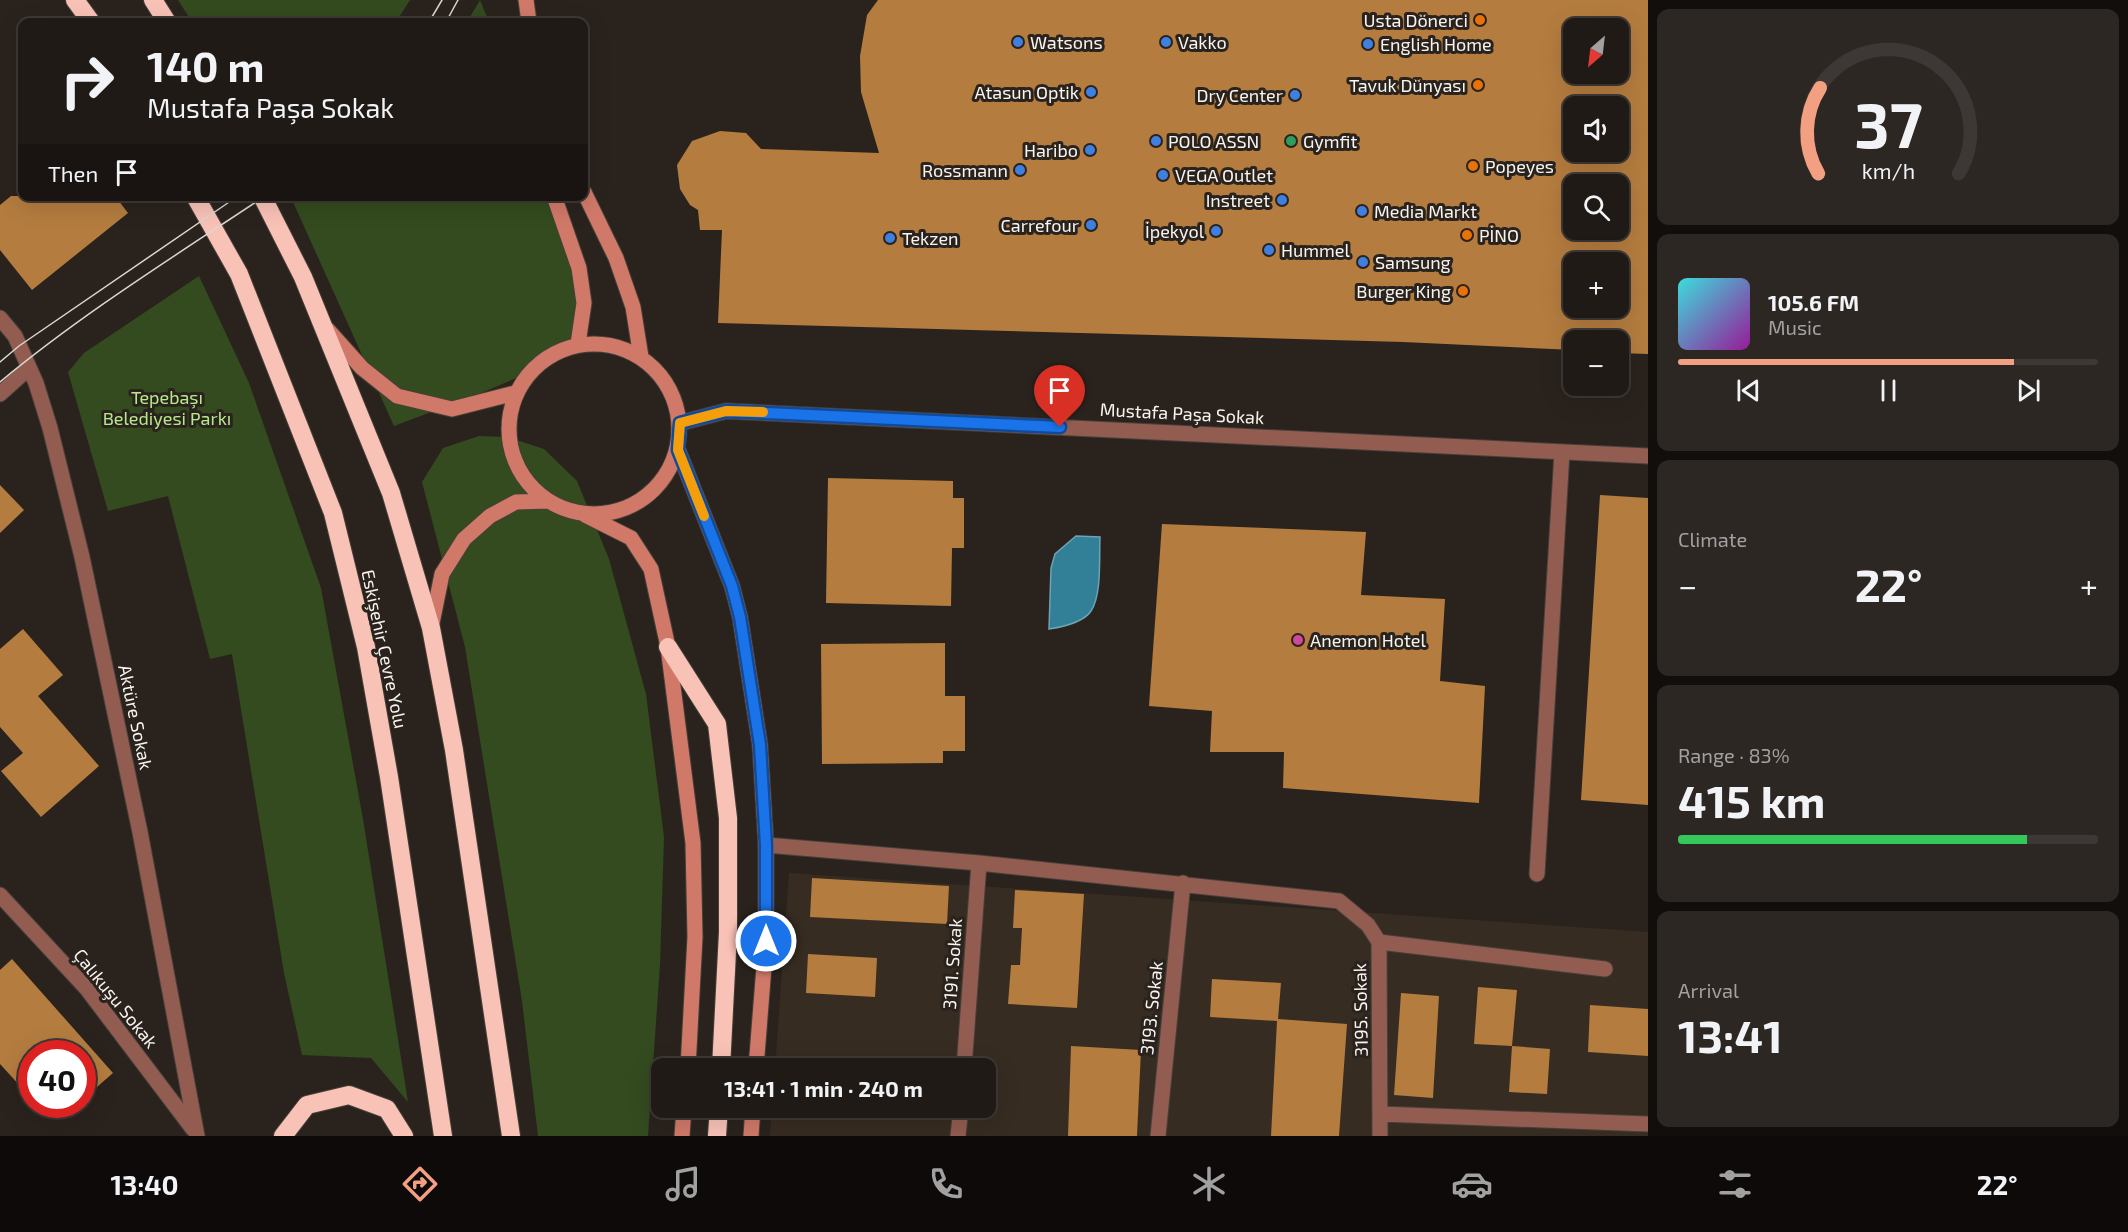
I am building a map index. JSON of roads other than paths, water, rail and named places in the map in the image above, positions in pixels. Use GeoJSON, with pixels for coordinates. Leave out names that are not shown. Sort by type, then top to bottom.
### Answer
{"type":"FeatureCollection","features":[{"type":"Feature","properties":{"kind":"highway"},"geometry":{"type":"LineString","coordinates":[[75,0],[88,18]]}},
{"type":"Feature","properties":{"kind":"highway"},"geometry":{"type":"LineString","coordinates":[[153,0],[164,18]]}},
{"type":"Feature","properties":{"kind":"highway","name":"Eskişehir Çevre Yolu"},"geometry":{"type":"LineString","coordinates":[[198,201],[239,274],[333,513],[369,659],[443,1136]]}},
{"type":"Feature","properties":{"kind":"highway"},"geometry":{"type":"LineString","coordinates":[[265,201],[303,277],[391,493],[431,628],[454,750],[511,1136]]}},
{"type":"Feature","properties":{"kind":"highway"},"geometry":{"type":"LineString","coordinates":[[668,647],[717,724],[728,818],[728,932],[722,1058]]}},
{"type":"Feature","properties":{"kind":"highway"},"geometry":{"type":"LineString","coordinates":[[283,1136],[307,1105],[349,1095],[387,1109],[404,1136]]}},
{"type":"Feature","properties":{"kind":"highway"},"geometry":{"type":"LineString","coordinates":[[717,1136],[718,1118]]}},
{"type":"Feature","properties":{"kind":"street"},"geometry":{"type":"LineString","coordinates":[[526,0],[528,18]]}},
{"type":"Feature","properties":{"kind":"street"},"geometry":{"type":"LineString","coordinates":[[588,200],[616,258],[633,307],[641,357]]}},
{"type":"Feature","properties":{"kind":"street"},"geometry":{"type":"LineString","coordinates":[[556,201],[579,268],[584,303],[578,344]]}},
{"type":"Feature","properties":{"kind":"street","name":"Aktüre Sokak"},"geometry":{"type":"LineString","coordinates":[[0,318],[15,336],[50,428],[85,568],[140,832],[196,1134]]}},
{"type":"Feature","properties":{"kind":"street"},"geometry":{"type":"LineString","coordinates":[[320,320],[362,368],[397,396],[452,409],[515,393]]}},
{"type":"Feature","properties":{"kind":"street"},"geometry":{"type":"LineString","coordinates":[[547,501],[519,472],[507,432],[515,393],[541,361],[578,344],[611,345],[641,357],[669,386],[680,423],[678,450],[659,486],[626,509],[585,515]]}},
{"type":"Feature","properties":{"kind":"street"},"geometry":{"type":"LineString","coordinates":[[0,394],[29,368]]}},
{"type":"Feature","properties":{"kind":"street","name":"Mustafa Paşa Sokak"},"geometry":{"type":"LineString","coordinates":[[680,423],[726,411],[1648,456]]}},
{"type":"Feature","properties":{"kind":"street"},"geometry":{"type":"LineString","coordinates":[[678,450],[732,586],[740,617],[760,745],[766,845],[766,941],[757,1058]]}},
{"type":"Feature","properties":{"kind":"street"},"geometry":{"type":"LineString","coordinates":[[1537,874],[1562,452]]}},
{"type":"Feature","properties":{"kind":"street"},"geometry":{"type":"LineString","coordinates":[[431,628],[442,574],[464,539],[490,516],[516,502],[547,501],[585,515],[631,538],[651,569],[668,647],[693,843],[694,937],[688,1058]]}},
{"type":"Feature","properties":{"kind":"street"},"geometry":{"type":"LineString","coordinates":[[766,845],[1183,883]]}},
{"type":"Feature","properties":{"kind":"street","name":"3191. Sokak"},"geometry":{"type":"LineString","coordinates":[[964,1058],[979,863]]}},
{"type":"Feature","properties":{"kind":"street","name":"3195. Sokak"},"geometry":{"type":"LineString","coordinates":[[1183,883],[1339,901],[1368,925],[1379,942],[1380,1136]]}},
{"type":"Feature","properties":{"kind":"street","name":"3193. Sokak"},"geometry":{"type":"LineString","coordinates":[[1158,1136],[1183,883]]}},
{"type":"Feature","properties":{"kind":"street","name":"Çalıkuşu Sokak"},"geometry":{"type":"LineString","coordinates":[[0,895],[87,989],[196,1134]]}},
{"type":"Feature","properties":{"kind":"street"},"geometry":{"type":"LineString","coordinates":[[1379,942],[1605,969]]}},
{"type":"Feature","properties":{"kind":"street"},"geometry":{"type":"LineString","coordinates":[[1381,1114],[1648,1124]]}},
{"type":"Feature","properties":{"kind":"street"},"geometry":{"type":"LineString","coordinates":[[682,1136],[683,1118]]}},
{"type":"Feature","properties":{"kind":"street"},"geometry":{"type":"LineString","coordinates":[[751,1136],[752,1118]]}},
{"type":"Feature","properties":{"kind":"street"},"geometry":{"type":"LineString","coordinates":[[958,1136],[960,1118]]}},
{"type":"Feature","properties":{"kind":"water"},"geometry":{"type":"Polygon","coordinates":[[[1076,536],[1100,537],[1100,565],[1095,604],[1083,619],[1066,626],[1049,629],[1051,568],[1055,554],[1076,536]]]}},
{"type":"Feature","properties":{"kind":"tram line"},"geometry":{"type":"LineString","coordinates":[[431,18],[442,0]]}},
{"type":"Feature","properties":{"kind":"tram line"},"geometry":{"type":"LineString","coordinates":[[448,18],[458,0]]}},
{"type":"Feature","properties":{"kind":"tram line"},"geometry":{"type":"LineString","coordinates":[[0,362],[19,346],[231,201]]}},
{"type":"Feature","properties":{"kind":"tram line"},"geometry":{"type":"LineString","coordinates":[[0,382],[64,332],[257,201]]}},
{"type":"Feature","properties":{"kind":"place","name":"Usta Dönerci"},"geometry":{"type":"Point","coordinates":[1480,20]}},
{"type":"Feature","properties":{"kind":"place","name":"Watsons"},"geometry":{"type":"Point","coordinates":[1018,42]}},
{"type":"Feature","properties":{"kind":"place","name":"Vakko"},"geometry":{"type":"Point","coordinates":[1166,42]}},
{"type":"Feature","properties":{"kind":"place","name":"English Home"},"geometry":{"type":"Point","coordinates":[1368,44]}},
{"type":"Feature","properties":{"kind":"place","name":"Tavuk Dünyası"},"geometry":{"type":"Point","coordinates":[1478,85]}},
{"type":"Feature","properties":{"kind":"place","name":"Atasun Optik"},"geometry":{"type":"Point","coordinates":[1091,92]}},
{"type":"Feature","properties":{"kind":"place","name":"Dry Center"},"geometry":{"type":"Point","coordinates":[1295,95]}},
{"type":"Feature","properties":{"kind":"place","name":"POLO ASSN"},"geometry":{"type":"Point","coordinates":[1156,141]}},
{"type":"Feature","properties":{"kind":"place","name":"Gymfit"},"geometry":{"type":"Point","coordinates":[1291,141]}},
{"type":"Feature","properties":{"kind":"place","name":"Haribo"},"geometry":{"type":"Point","coordinates":[1090,150]}},
{"type":"Feature","properties":{"kind":"place","name":"Popeyes"},"geometry":{"type":"Point","coordinates":[1473,166]}},
{"type":"Feature","properties":{"kind":"place","name":"Rossmann"},"geometry":{"type":"Point","coordinates":[1020,170]}},
{"type":"Feature","properties":{"kind":"place","name":"VEGA Outlet"},"geometry":{"type":"Point","coordinates":[1163,175]}},
{"type":"Feature","properties":{"kind":"place","name":"Instreet"},"geometry":{"type":"Point","coordinates":[1282,200]}},
{"type":"Feature","properties":{"kind":"place","name":"Media Markt"},"geometry":{"type":"Point","coordinates":[1362,211]}},
{"type":"Feature","properties":{"kind":"place","name":"Carrefour"},"geometry":{"type":"Point","coordinates":[1091,225]}},
{"type":"Feature","properties":{"kind":"place","name":"İpekyol"},"geometry":{"type":"Point","coordinates":[1216,231]}},
{"type":"Feature","properties":{"kind":"place","name":"PİNO"},"geometry":{"type":"Point","coordinates":[1467,235]}},
{"type":"Feature","properties":{"kind":"place","name":"Tekzen"},"geometry":{"type":"Point","coordinates":[890,238]}},
{"type":"Feature","properties":{"kind":"place","name":"Hummel"},"geometry":{"type":"Point","coordinates":[1269,250]}},
{"type":"Feature","properties":{"kind":"place","name":"Samsung"},"geometry":{"type":"Point","coordinates":[1363,262]}},
{"type":"Feature","properties":{"kind":"place","name":"Burger King"},"geometry":{"type":"Point","coordinates":[1463,291]}},
{"type":"Feature","properties":{"kind":"place","name":"Anemon Hotel"},"geometry":{"type":"Point","coordinates":[1298,640]}},
{"type":"Feature","properties":{"kind":"park label","name":"Tepebaşı Belediyesi Parkı"},"geometry":{"type":"Point","coordinates":[167,407]}}]}
